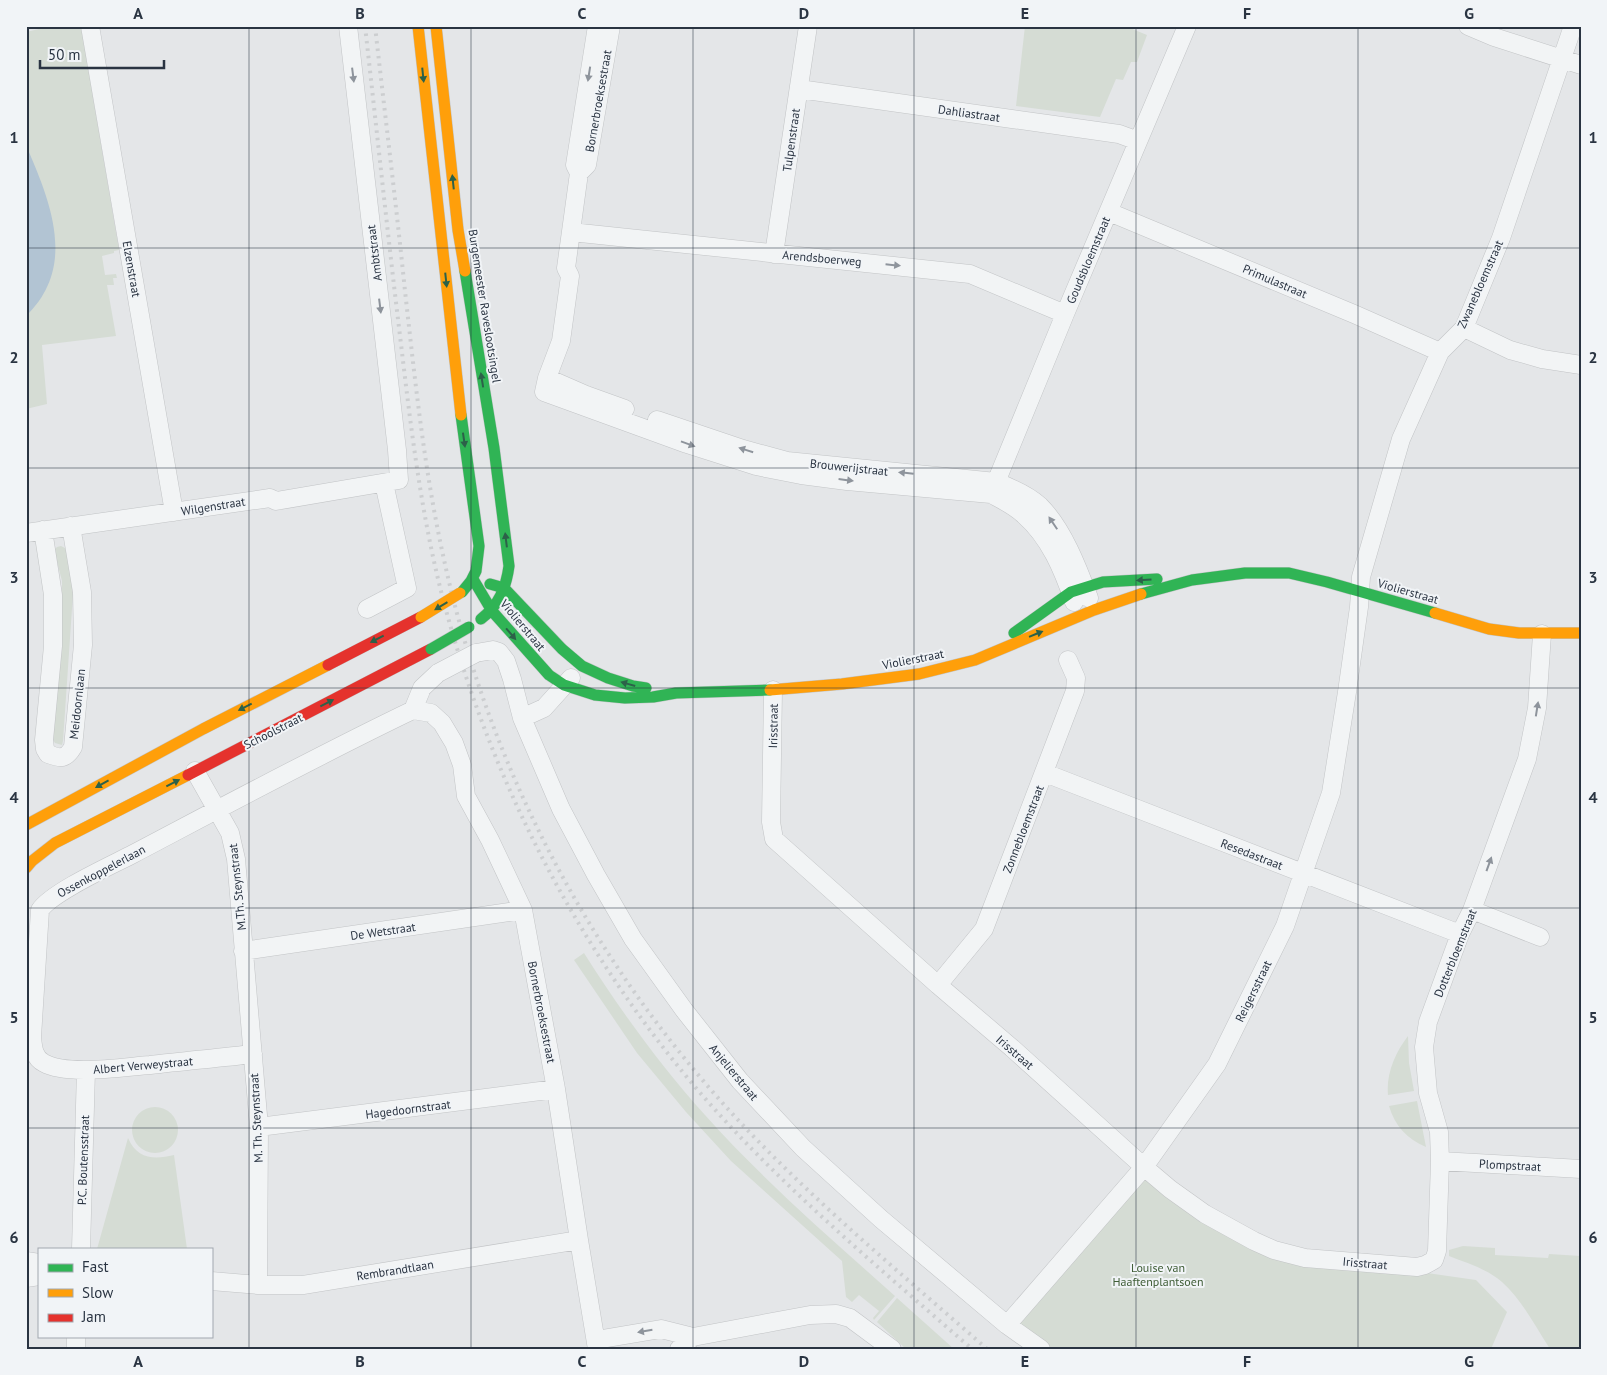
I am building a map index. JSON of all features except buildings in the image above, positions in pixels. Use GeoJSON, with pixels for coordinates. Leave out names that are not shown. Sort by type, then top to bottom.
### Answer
{"type":"FeatureCollection","features":[{"type":"Feature","properties":{"kind":"main road"},"geometry":{"type":"LineString","coordinates":[[26,825],[203,729],[421,617],[460,593],[473,579],[479,562],[479,546],[458,392],[418,26]]}},
{"type":"Feature","properties":{"kind":"main road","name":"Burgemeester Raveslootsingel"},"geometry":{"type":"LineString","coordinates":[[436,26],[458,230],[494,448],[509,566],[504,588]]}},
{"type":"Feature","properties":{"kind":"main road","name":"Violierstraat"},"geometry":{"type":"LineString","coordinates":[[473,579],[492,611],[549,676],[564,685],[595,696],[625,698],[654,697],[676,693],[773,690],[842,684],[918,674],[975,660],[1128,598],[1192,580],[1266,572],[1289,573],[1489,629],[1519,633],[1581,633]]}},
{"type":"Feature","properties":{"kind":"main road","name":"Violierstraat"},"geometry":{"type":"LineString","coordinates":[[975,660],[1078,590],[1103,582],[1181,575],[1228,575]]}},
{"type":"Feature","properties":{"kind":"main road","name":"Violierstraat"},"geometry":{"type":"LineString","coordinates":[[473,579],[504,588],[562,649],[582,666],[608,678],[633,686],[676,693]]}},
{"type":"Feature","properties":{"kind":"main road","name":"Schoolstraat"},"geometry":{"type":"LineString","coordinates":[[26,868],[52,845],[431,649],[469,627],[492,611],[499,601],[504,588]]}},
{"type":"Feature","properties":{"kind":"main road"},"geometry":{"type":"LineString","coordinates":[[34,841],[52,845]]}},
{"type":"Feature","properties":{"kind":"street","name":"Elzenstraat"},"geometry":{"type":"LineString","coordinates":[[90,26],[174,512]]}},
{"type":"Feature","properties":{"kind":"street","name":"Ambtstraat"},"geometry":{"type":"LineString","coordinates":[[348,26],[398,450],[391,482],[406,588],[367,609]]}},
{"type":"Feature","properties":{"kind":"street","name":"Bornerbroeksestraat"},"geometry":{"type":"LineString","coordinates":[[548,378],[561,341],[568,295],[570,276],[566,268],[579,173],[575,165],[597,26]]}},
{"type":"Feature","properties":{"kind":"street","name":"Bornerbroeksestraat"},"geometry":{"type":"LineString","coordinates":[[579,173],[587,165],[611,26]]}},
{"type":"Feature","properties":{"kind":"street","name":"Tulpenstraat"},"geometry":{"type":"LineString","coordinates":[[774,254],[808,26]]}},
{"type":"Feature","properties":{"kind":"street","name":"Goudsbloemstraat"},"geometry":{"type":"LineString","coordinates":[[994,488],[1186,26]]}},
{"type":"Feature","properties":{"kind":"street"},"geometry":{"type":"LineString","coordinates":[[1468,26],[1494,37],[1581,65]]}},
{"type":"Feature","properties":{"kind":"street","name":"Zwanebloemstraat"},"geometry":{"type":"LineString","coordinates":[[1360,592],[1361,576],[1401,439],[1440,352],[1464,328],[1501,238],[1572,26]]}},
{"type":"Feature","properties":{"kind":"street","name":"Dahliastraat"},"geometry":{"type":"LineString","coordinates":[[798,89],[1119,134],[1138,141]]}},
{"type":"Feature","properties":{"kind":"street","name":"Primulastraat"},"geometry":{"type":"LineString","coordinates":[[1109,212],[1440,352]]}},
{"type":"Feature","properties":{"kind":"street","name":"Arendsboerweg"},"geometry":{"type":"LineString","coordinates":[[571,232],[970,274],[1065,314]]}},
{"type":"Feature","properties":{"kind":"street"},"geometry":{"type":"LineString","coordinates":[[1464,328],[1510,350],[1542,359],[1581,365]]}},
{"type":"Feature","properties":{"kind":"street","name":"Brouwerijstraat"},"geometry":{"type":"LineString","coordinates":[[548,378],[687,444],[756,466],[800,475],[847,481],[994,488],[1024,495],[1050,517],[1069,551],[1078,590],[1087,613]]}},
{"type":"Feature","properties":{"kind":"street","name":"Wilgenstraat"},"geometry":{"type":"LineString","coordinates":[[35,532],[270,498],[276,501],[391,482]]}},
{"type":"Feature","properties":{"kind":"street","name":"Meidoornlaan"},"geometry":{"type":"LineString","coordinates":[[35,532],[53,595],[53,646],[44,740],[45,749],[48,754],[63,757],[69,754],[73,747],[83,645],[82,592],[71,526]]}},
{"type":"Feature","properties":{"kind":"street","name":"Reigersstraat"},"geometry":{"type":"LineString","coordinates":[[1007,1325],[1144,1167],[1217,1064],[1285,926],[1331,793],[1360,592]]}},
{"type":"Feature","properties":{"kind":"street","name":"Dotterbloemstraat"},"geometry":{"type":"LineString","coordinates":[[1416,1267],[1434,1260],[1437,1251],[1440,1161],[1438,1132],[1428,1094],[1424,1047],[1428,1022],[1460,934],[1472,910],[1526,759],[1537,708],[1542,634]]}},
{"type":"Feature","properties":{"kind":"street","name":"Anjelierstraat"},"geometry":{"type":"LineString","coordinates":[[413,710],[422,688],[438,673],[476,653],[493,650],[499,652],[506,661],[522,718],[561,809],[596,875],[629,931],[684,1010],[740,1081],[803,1148],[881,1219],[1007,1325],[1041,1349]]}},
{"type":"Feature","properties":{"kind":"street","name":"Zonnebloemstraat"},"geometry":{"type":"LineString","coordinates":[[938,986],[984,929],[1075,691],[1076,678],[1068,660]]}},
{"type":"Feature","properties":{"kind":"street"},"geometry":{"type":"LineString","coordinates":[[522,718],[544,708],[582,666]]}},
{"type":"Feature","properties":{"kind":"street","name":"Irisstraat"},"geometry":{"type":"LineString","coordinates":[[773,690],[771,822],[774,839],[1144,1167],[1170,1189],[1205,1214],[1274,1250],[1305,1258],[1416,1267]]}},
{"type":"Feature","properties":{"kind":"street","name":"Bornerbroeksestraat"},"geometry":{"type":"LineString","coordinates":[[413,710],[431,713],[442,723],[454,743],[462,764],[466,796],[490,840],[522,910],[556,1089],[596,1344]]}},
{"type":"Feature","properties":{"kind":"street"},"geometry":{"type":"LineString","coordinates":[[217,810],[413,710]]}},
{"type":"Feature","properties":{"kind":"street","name":"M.Th. Steynstraat"},"geometry":{"type":"LineString","coordinates":[[195,771],[230,832],[235,852],[243,952]]}},
{"type":"Feature","properties":{"kind":"street","name":"Resedastraat"},"geometry":{"type":"LineString","coordinates":[[1045,773],[1460,934]]}},
{"type":"Feature","properties":{"kind":"street","name":"Ossenkoppelerlaan"},"geometry":{"type":"LineString","coordinates":[[36,1058],[32,1037],[38,917],[42,906],[52,898],[91,876],[217,810]]}},
{"type":"Feature","properties":{"kind":"street","name":"De Wetstraat"},"geometry":{"type":"LineString","coordinates":[[243,952],[522,910]]}},
{"type":"Feature","properties":{"kind":"street"},"geometry":{"type":"LineString","coordinates":[[1472,910],[1540,937]]}},
{"type":"Feature","properties":{"kind":"street","name":"M. Th. Steynstraat"},"geometry":{"type":"LineString","coordinates":[[243,952],[259,1128],[258,1285]]}},
{"type":"Feature","properties":{"kind":"street","name":"Albert Verweystraat"},"geometry":{"type":"LineString","coordinates":[[36,1058],[54,1067],[86,1070],[253,1054]]}},
{"type":"Feature","properties":{"kind":"street","name":"P.C. Boutensstraat"},"geometry":{"type":"LineString","coordinates":[[81,1248],[86,1070]]}},
{"type":"Feature","properties":{"kind":"street","name":"Hagedoornstraat"},"geometry":{"type":"LineString","coordinates":[[259,1128],[556,1089]]}},
{"type":"Feature","properties":{"kind":"street","name":"Plompstraat"},"geometry":{"type":"LineString","coordinates":[[1440,1161],[1581,1169]]}},
{"type":"Feature","properties":{"kind":"street","name":"Rembrandtlaan"},"geometry":{"type":"LineString","coordinates":[[212,1281],[258,1285],[303,1285],[579,1240]]}},
{"type":"Feature","properties":{"kind":"street"},"geometry":{"type":"LineString","coordinates":[[596,1344],[661,1329],[693,1337],[810,1315],[836,1314],[850,1318],[892,1349]]}},
{"type":"Feature","properties":{"kind":"street"},"geometry":{"type":"LineString","coordinates":[[679,1349],[693,1337]]}},
{"type":"Feature","properties":{"kind":"green space"},"geometry":{"type":"Polygon","coordinates":[[[52,26],[81,26],[119,250],[102,256],[105,275],[116,274],[117,278],[113,278],[114,285],[107,285],[116,336],[42,345],[47,404],[26,409],[26,32],[52,26]]]}},
{"type":"Feature","properties":{"kind":"green space"},"geometry":{"type":"Polygon","coordinates":[[[1025,26],[1125,26],[1147,35],[1137,62],[1131,62],[1123,80],[1116,79],[1100,117],[1016,106],[1025,26]]]}},
{"type":"Feature","properties":{"kind":"green space"},"geometry":{"type":"Polygon","coordinates":[[[61,546],[65,548],[69,557],[73,594],[62,745],[55,743],[53,740],[62,610],[62,581],[54,550],[61,546]]]}},
{"type":"Feature","properties":{"kind":"green space"},"geometry":{"type":"Polygon","coordinates":[[[584,953],[641,1037],[705,1115],[773,1186],[895,1296],[874,1320],[873,1318],[879,1311],[859,1295],[852,1302],[846,1297],[842,1261],[731,1161],[686,1112],[637,1053],[574,960],[584,953]]]}},
{"type":"Feature","properties":{"kind":"green space"},"geometry":{"type":"Polygon","coordinates":[[[1408,1036],[1409,1063],[1414,1091],[1388,1095],[1388,1079],[1392,1064],[1408,1036]]]}},
{"type":"Feature","properties":{"kind":"green space"},"geometry":{"type":"Polygon","coordinates":[[[1417,1101],[1426,1147],[1413,1140],[1398,1126],[1389,1106],[1417,1101]]]}},
{"type":"Feature","properties":{"kind":"green space"},"geometry":{"type":"Polygon","coordinates":[[[150,1107],[160,1107],[174,1117],[178,1130],[174,1143],[168,1149],[160,1153],[150,1153],[136,1143],[132,1135],[132,1125],[142,1111],[150,1107]]]}},
{"type":"Feature","properties":{"kind":"green space"},"geometry":{"type":"Polygon","coordinates":[[[128,1138],[141,1154],[153,1157],[174,1155],[187,1248],[97,1248],[128,1138]]]}},
{"type":"Feature","properties":{"kind":"green space","name":"Louise van Haaftenplantsoen"},"geometry":{"type":"Polygon","coordinates":[[[1142,1177],[1259,1249],[1476,1280],[1507,1312],[1491,1349],[1049,1349],[1019,1323],[1142,1177]]]}},
{"type":"Feature","properties":{"kind":"green space"},"geometry":{"type":"Polygon","coordinates":[[[1463,1246],[1495,1248],[1495,1255],[1548,1258],[1549,1254],[1581,1256],[1581,1349],[1550,1349],[1522,1305],[1502,1282],[1483,1270],[1449,1256],[1449,1250],[1463,1246]]]}},
{"type":"Feature","properties":{"kind":"green space"},"geometry":{"type":"Polygon","coordinates":[[[897,1298],[954,1349],[906,1349],[877,1322],[897,1298]]]}},
{"type":"Feature","properties":{"kind":"water"},"geometry":{"type":"Polygon","coordinates":[[[26,145],[50,211],[55,255],[51,276],[42,297],[26,316],[26,145]]]}},
{"type":"Feature","properties":{"kind":"railway"},"geometry":{"type":"LineString","coordinates":[[365,26],[405,379],[425,518],[440,587],[469,685],[492,747],[518,808],[547,868],[580,926],[654,1036],[696,1088],[760,1158],[794,1191],[972,1349]]}},
{"type":"Feature","properties":{"kind":"railway"},"geometry":{"type":"LineString","coordinates":[[375,26],[416,391],[436,522],[460,625],[482,695],[508,762],[538,828],[571,893],[609,955],[650,1014],[695,1071],[763,1146],[835,1216],[987,1349]]}},
{"type":"Feature","properties":{"kind":"traffic: fast"},"geometry":{"type":"LineString","coordinates":[[465,271],[494,448],[509,566],[501,596],[493,608],[481,619]]}},
{"type":"Feature","properties":{"kind":"traffic: fast"},"geometry":{"type":"LineString","coordinates":[[461,415],[479,546],[476,571],[462,592]]}},
{"type":"Feature","properties":{"kind":"traffic: fast"},"geometry":{"type":"LineString","coordinates":[[1141,594],[1192,580],[1245,573],[1289,573],[1435,613]]}},
{"type":"Feature","properties":{"kind":"traffic: fast"},"geometry":{"type":"LineString","coordinates":[[473,579],[492,611],[549,675],[564,685],[595,695],[625,698],[653,697],[676,693],[770,690]]}},
{"type":"Feature","properties":{"kind":"traffic: fast"},"geometry":{"type":"LineString","coordinates":[[1014,633],[1071,592],[1103,582],[1157,579]]}},
{"type":"Feature","properties":{"kind":"traffic: fast"},"geometry":{"type":"LineString","coordinates":[[490,584],[504,588],[562,649],[582,666],[608,678],[646,688]]}},
{"type":"Feature","properties":{"kind":"traffic: fast"},"geometry":{"type":"LineString","coordinates":[[431,649],[469,627]]}},
{"type":"Feature","properties":{"kind":"traffic: slow"},"geometry":{"type":"LineString","coordinates":[[418,26],[461,415]]}},
{"type":"Feature","properties":{"kind":"traffic: slow"},"geometry":{"type":"LineString","coordinates":[[436,26],[458,230],[465,271]]}},
{"type":"Feature","properties":{"kind":"traffic: slow"},"geometry":{"type":"LineString","coordinates":[[421,617],[460,593]]}},
{"type":"Feature","properties":{"kind":"traffic: slow"},"geometry":{"type":"LineString","coordinates":[[770,690],[842,684],[919,674],[975,660],[1094,610],[1141,594]]}},
{"type":"Feature","properties":{"kind":"traffic: slow"},"geometry":{"type":"LineString","coordinates":[[1435,613],[1489,629],[1519,633],[1581,633]]}},
{"type":"Feature","properties":{"kind":"traffic: slow"},"geometry":{"type":"LineString","coordinates":[[26,825],[203,729],[328,665]]}},
{"type":"Feature","properties":{"kind":"traffic: slow"},"geometry":{"type":"LineString","coordinates":[[26,868],[55,843],[188,775]]}},
{"type":"Feature","properties":{"kind":"traffic: jam"},"geometry":{"type":"LineString","coordinates":[[328,665],[421,617]]}},
{"type":"Feature","properties":{"kind":"traffic: jam"},"geometry":{"type":"LineString","coordinates":[[188,775],[431,649]]}}]}
